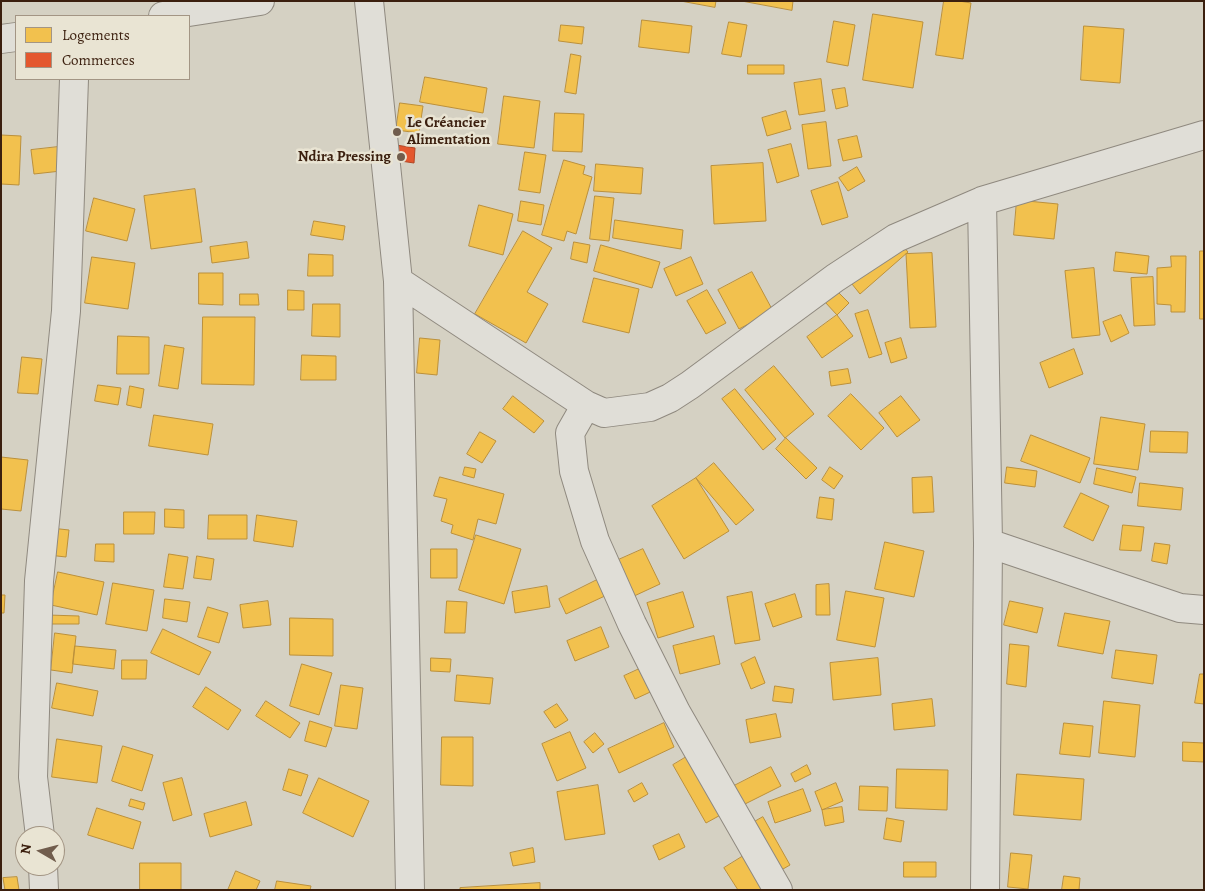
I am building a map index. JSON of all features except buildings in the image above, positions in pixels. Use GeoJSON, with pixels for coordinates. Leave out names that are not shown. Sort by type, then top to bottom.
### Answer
{"type":"FeatureCollection","features":[{"type":"Feature","properties":{"kind":"street"},"geometry":{"type":"LineString","coordinates":[[169,15],[260,1]]}},
{"type":"Feature","properties":{"kind":"street"},"geometry":{"type":"LineString","coordinates":[[369,1],[398,281],[410,890]]}},
{"type":"Feature","properties":{"kind":"street"},"geometry":{"type":"LineString","coordinates":[[1,39],[15,37]]}},
{"type":"Feature","properties":{"kind":"street"},"geometry":{"type":"LineString","coordinates":[[39,826],[34,777],[39,581],[66,311],[74,80]]}},
{"type":"Feature","properties":{"kind":"street"},"geometry":{"type":"LineString","coordinates":[[398,281],[586,405],[604,412],[650,407],[670,398],[835,278],[896,238],[982,200],[1204,135]]}},
{"type":"Feature","properties":{"kind":"street"},"geometry":{"type":"LineString","coordinates":[[982,200],[988,543],[985,890]]}},
{"type":"Feature","properties":{"kind":"street"},"geometry":{"type":"LineString","coordinates":[[586,405],[570,433],[574,471],[595,541],[632,624],[676,712],[778,890]]}},
{"type":"Feature","properties":{"kind":"street"},"geometry":{"type":"LineString","coordinates":[[988,543],[1180,608],[1204,610]]}},
{"type":"Feature","properties":{"kind":"street"},"geometry":{"type":"LineString","coordinates":[[43,876],[44,890]]}},
{"type":"Feature","properties":{"kind":"place","name":"Le Créancier Alimentation"},"geometry":{"type":"Point","coordinates":[397,132]}},
{"type":"Feature","properties":{"kind":"place","name":"Ndira Pressing"},"geometry":{"type":"Point","coordinates":[401,157]}}]}
